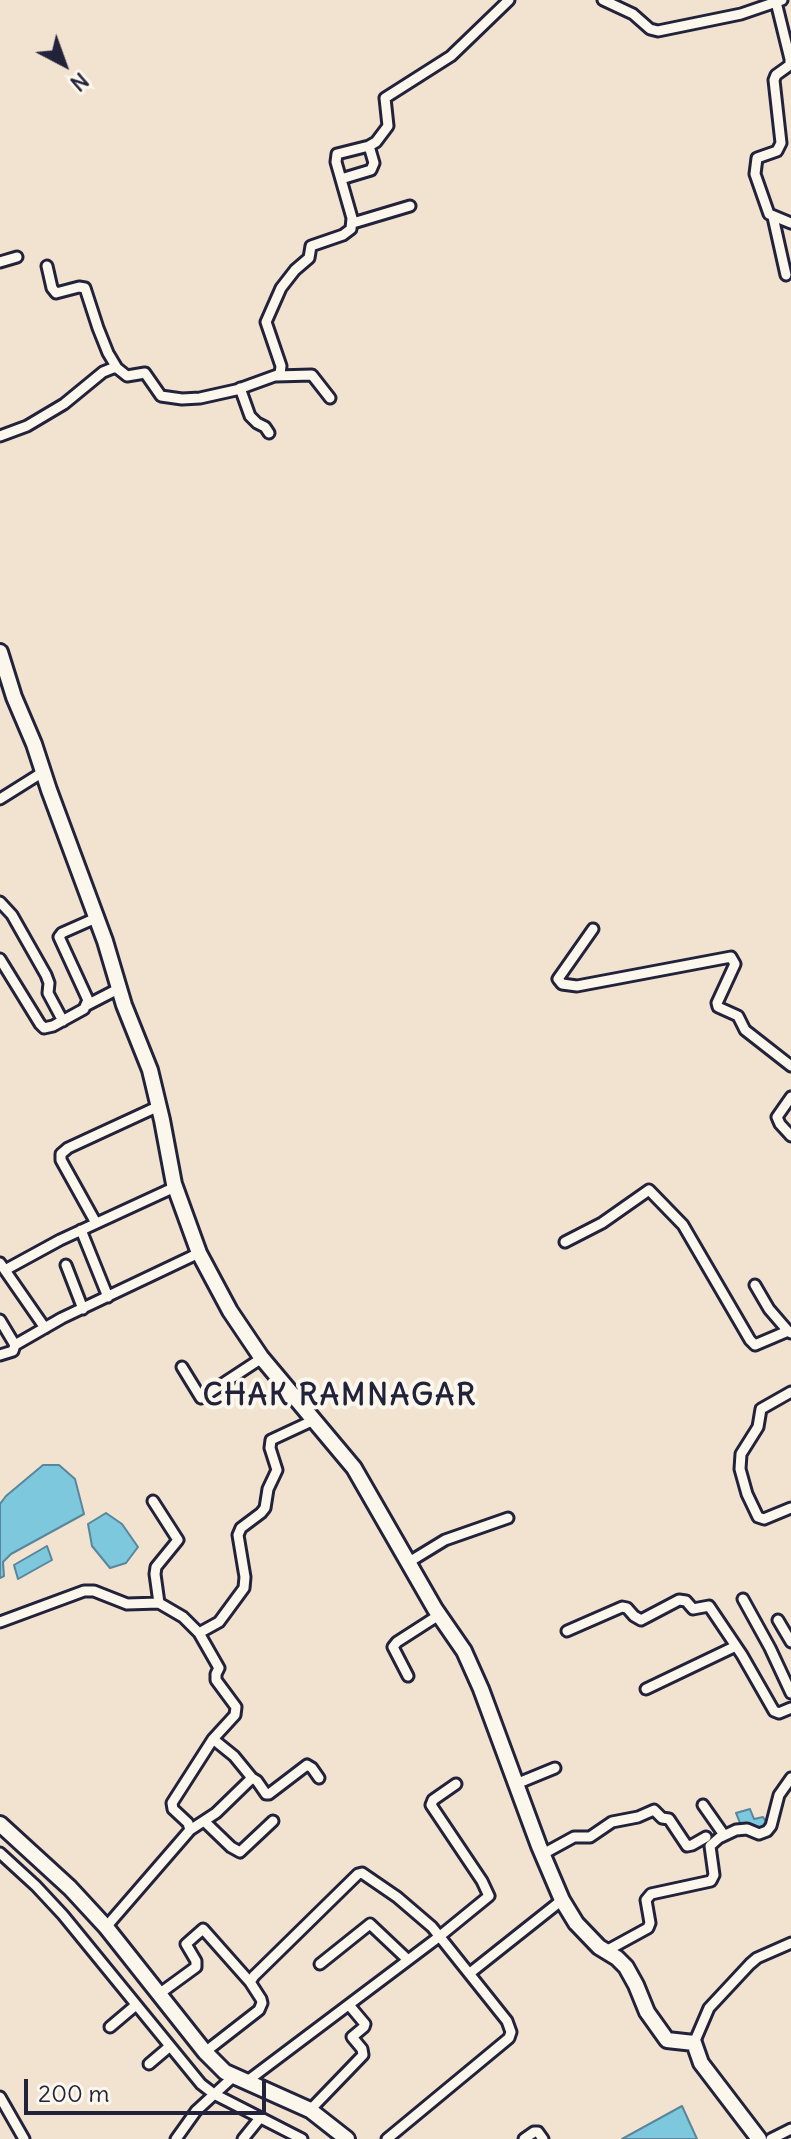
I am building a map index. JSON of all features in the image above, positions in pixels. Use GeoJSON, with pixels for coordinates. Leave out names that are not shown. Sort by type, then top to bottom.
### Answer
{"type":"FeatureCollection","features":[{"type":"Feature","properties":{"kind":"street"},"geometry":{"type":"LineString","coordinates":[[276,376],[282,370],[266,322],[281,288],[309,258],[311,246],[347,233],[353,223],[336,162],[337,154],[369,146],[381,137],[388,126],[385,98],[451,56],[509,0]]}},
{"type":"Feature","properties":{"kind":"street"},"geometry":{"type":"LineString","coordinates":[[603,0],[633,14],[650,29],[658,31],[741,14],[779,1],[790,59],[788,68],[776,75],[774,80],[781,143],[777,151],[757,158],[755,174],[767,211],[773,217],[791,223]]}},
{"type":"Feature","properties":{"kind":"street"},"geometry":{"type":"LineString","coordinates":[[341,179],[371,170],[374,163],[369,146]]}},
{"type":"Feature","properties":{"kind":"street"},"geometry":{"type":"LineString","coordinates":[[353,223],[410,206]]}},
{"type":"Feature","properties":{"kind":"street"},"geometry":{"type":"LineString","coordinates":[[773,217],[786,275]]}},
{"type":"Feature","properties":{"kind":"street"},"geometry":{"type":"LineString","coordinates":[[0,262],[17,257]]}},
{"type":"Feature","properties":{"kind":"street"},"geometry":{"type":"LineString","coordinates":[[47,266],[56,293],[85,288],[103,341],[117,368],[127,376],[145,373],[161,396],[200,398],[276,376],[312,375],[330,398]]}},
{"type":"Feature","properties":{"kind":"street"},"geometry":{"type":"LineString","coordinates":[[0,436],[27,426],[64,404],[103,372],[117,368]]}},
{"type":"Feature","properties":{"kind":"street"},"geometry":{"type":"LineString","coordinates":[[240,388],[250,416],[269,433]]}},
{"type":"Feature","properties":{"kind":"street"},"geometry":{"type":"LineString","coordinates":[[0,652],[96,918],[124,1005],[150,1070],[175,1187],[199,1253],[230,1311],[262,1358],[354,1468],[439,1615],[470,1660],[543,1854],[562,1900],[576,1923],[586,1935],[626,1967],[647,2012],[667,2040],[694,2043]]}},
{"type":"Feature","properties":{"kind":"street"},"geometry":{"type":"LineString","coordinates":[[0,799],[43,772]]}},
{"type":"Feature","properties":{"kind":"street"},"geometry":{"type":"LineString","coordinates":[[0,902],[12,915],[46,975],[48,993],[63,1021]]}},
{"type":"Feature","properties":{"kind":"street"},"geometry":{"type":"LineString","coordinates":[[87,1005],[87,996],[59,937],[96,918]]}},
{"type":"Feature","properties":{"kind":"street"},"geometry":{"type":"LineString","coordinates":[[593,929],[559,982],[577,986],[731,957],[735,964],[717,1003],[718,1007],[738,1016],[745,1030],[791,1066]]}},
{"type":"Feature","properties":{"kind":"street"},"geometry":{"type":"LineString","coordinates":[[0,959],[44,1028],[63,1021],[120,988]]}},
{"type":"Feature","properties":{"kind":"street"},"geometry":{"type":"LineString","coordinates":[[791,1097],[777,1117],[791,1136]]}},
{"type":"Feature","properties":{"kind":"street"},"geometry":{"type":"LineString","coordinates":[[96,1223],[61,1160],[61,1154],[159,1106]]}},
{"type":"Feature","properties":{"kind":"street"},"geometry":{"type":"LineString","coordinates":[[45,1328],[2,1266],[175,1187]]}},
{"type":"Feature","properties":{"kind":"street"},"geometry":{"type":"LineString","coordinates":[[565,1242],[602,1223],[649,1190],[683,1225],[755,1345],[790,1332],[769,1309],[755,1285]]}},
{"type":"Feature","properties":{"kind":"street"},"geometry":{"type":"LineString","coordinates":[[81,1230],[108,1297]]}},
{"type":"Feature","properties":{"kind":"street"},"geometry":{"type":"LineString","coordinates":[[0,1355],[13,1351],[15,1345],[45,1328],[199,1253]]}},
{"type":"Feature","properties":{"kind":"street"},"geometry":{"type":"LineString","coordinates":[[66,1265],[83,1309]]}},
{"type":"Feature","properties":{"kind":"street"},"geometry":{"type":"LineString","coordinates":[[0,1320],[15,1345]]}},
{"type":"Feature","properties":{"kind":"street"},"geometry":{"type":"LineString","coordinates":[[182,1367],[201,1398],[262,1358]]}},
{"type":"Feature","properties":{"kind":"street"},"geometry":{"type":"LineString","coordinates":[[791,1392],[761,1409],[758,1427],[741,1454],[740,1469],[758,1517],[764,1519],[791,1508]]}},
{"type":"Feature","properties":{"kind":"street"},"geometry":{"type":"LineString","coordinates":[[199,1633],[219,1622],[244,1588],[238,1535],[241,1528],[265,1508],[268,1489],[277,1470],[270,1448],[271,1440],[314,1420]]}},
{"type":"Feature","properties":{"kind":"street"},"geometry":{"type":"LineString","coordinates":[[153,1501],[178,1540],[156,1567],[159,1603]]}},
{"type":"Feature","properties":{"kind":"street"},"geometry":{"type":"LineString","coordinates":[[409,1562],[445,1540],[508,1518]]}},
{"type":"Feature","properties":{"kind":"street"},"geometry":{"type":"LineString","coordinates":[[0,1622],[84,1591],[94,1591],[127,1604],[159,1603],[189,1622],[219,1668],[216,1680],[237,1710],[213,1739],[172,1803],[173,1809],[188,1823],[190,1830]]}},
{"type":"Feature","properties":{"kind":"street"},"geometry":{"type":"LineString","coordinates":[[743,1599],[791,1693]]}},
{"type":"Feature","properties":{"kind":"street"},"geometry":{"type":"LineString","coordinates":[[567,1631],[618,1608],[627,1608],[641,1620],[682,1600],[693,1609],[709,1606],[774,1711],[779,1713],[791,1708]]}},
{"type":"Feature","properties":{"kind":"street"},"geometry":{"type":"LineString","coordinates":[[408,1676],[393,1647],[439,1615]]}},
{"type":"Feature","properties":{"kind":"street"},"geometry":{"type":"LineString","coordinates":[[778,1620],[791,1642]]}},
{"type":"Feature","properties":{"kind":"street"},"geometry":{"type":"LineString","coordinates":[[646,1689],[736,1646]]}},
{"type":"Feature","properties":{"kind":"street"},"geometry":{"type":"LineString","coordinates":[[213,1739],[234,1756],[266,1794],[307,1765],[319,1778]]}},
{"type":"Feature","properties":{"kind":"street"},"geometry":{"type":"LineString","coordinates":[[516,1784],[555,1768]]}},
{"type":"Feature","properties":{"kind":"street"},"geometry":{"type":"LineString","coordinates":[[106,1927],[190,1830],[216,1813],[252,1778]]}},
{"type":"Feature","properties":{"kind":"street"},"geometry":{"type":"LineString","coordinates":[[543,1854],[574,1837],[590,1837],[612,1822],[654,1810],[662,1818],[669,1819],[687,1846],[742,1829],[759,1834],[771,1826],[779,1795],[791,1778]]}},
{"type":"Feature","properties":{"kind":"street"},"geometry":{"type":"LineString","coordinates":[[176,2139],[196,2111],[227,2086],[349,2005],[489,1896],[431,1804],[456,1784]]}},
{"type":"Feature","properties":{"kind":"street"},"geometry":{"type":"LineString","coordinates":[[703,1805],[724,1835]]}},
{"type":"Feature","properties":{"kind":"street"},"geometry":{"type":"LineString","coordinates":[[204,1821],[240,1852],[273,1821]]}},
{"type":"Feature","properties":{"kind":"street"},"geometry":{"type":"LineString","coordinates":[[606,1951],[648,1928],[646,1900],[651,1894],[711,1881],[714,1875],[706,1830],[716,1823]]}},
{"type":"Feature","properties":{"kind":"street"},"geometry":{"type":"LineString","coordinates":[[0,1824],[70,1888],[106,1927],[205,2052],[225,2072],[227,2086],[260,2118],[302,2139]]}},
{"type":"Feature","properties":{"kind":"street"},"geometry":{"type":"LineString","coordinates":[[0,1853],[63,1915],[201,2084],[227,2086],[310,2110],[347,2139]]}},
{"type":"Feature","properties":{"kind":"street"},"geometry":{"type":"LineString","coordinates":[[250,1982],[361,1873],[397,1897],[440,1936],[507,2021],[511,2032],[509,2038],[387,2139]]}},
{"type":"Feature","properties":{"kind":"street"},"geometry":{"type":"LineString","coordinates":[[470,1973],[562,1900]]}},
{"type":"Feature","properties":{"kind":"street"},"geometry":{"type":"LineString","coordinates":[[320,1964],[370,1924],[407,1959]]}},
{"type":"Feature","properties":{"kind":"street"},"geometry":{"type":"LineString","coordinates":[[159,1994],[196,1967],[186,1944],[203,1929],[250,1982],[262,2006],[205,2052]]}},
{"type":"Feature","properties":{"kind":"street"},"geometry":{"type":"LineString","coordinates":[[759,2139],[701,2063],[694,2043],[709,2008],[750,1964],[791,1943]]}},
{"type":"Feature","properties":{"kind":"street"},"geometry":{"type":"LineString","coordinates":[[110,2027],[136,2005]]}},
{"type":"Feature","properties":{"kind":"street"},"geometry":{"type":"LineString","coordinates":[[310,2110],[363,2055],[352,2037],[365,2024],[349,2005]]}},
{"type":"Feature","properties":{"kind":"street"},"geometry":{"type":"LineString","coordinates":[[149,2064],[169,2047]]}},
{"type":"Feature","properties":{"kind":"street"},"geometry":{"type":"LineString","coordinates":[[0,2097],[24,2139]]}},
{"type":"Feature","properties":{"kind":"street"},"geometry":{"type":"LineString","coordinates":[[243,2139],[260,2118]]}},
{"type":"Feature","properties":{"kind":"street"},"geometry":{"type":"LineString","coordinates":[[771,2139],[791,2129]]}},
{"type":"Feature","properties":{"kind":"street"},"geometry":{"type":"LineString","coordinates":[[524,2139],[534,2132],[538,2132],[543,2139]]}},
{"type":"Feature","properties":{"kind":"water"},"geometry":{"type":"Polygon","coordinates":[[[43,1465],[59,1465],[75,1479],[84,1514],[11,1554],[3,1562],[4,1576],[0,1578],[0,1504],[43,1465]]]}},
{"type":"Feature","properties":{"kind":"water"},"geometry":{"type":"Polygon","coordinates":[[[106,1513],[122,1524],[138,1547],[126,1563],[110,1568],[92,1546],[88,1524],[106,1513]]]}},
{"type":"Feature","properties":{"kind":"water"},"geometry":{"type":"Polygon","coordinates":[[[47,1546],[52,1560],[18,1579],[14,1565],[47,1546]]]}},
{"type":"Feature","properties":{"kind":"water"},"geometry":{"type":"Polygon","coordinates":[[[750,1809],[754,1819],[763,1817],[769,1826],[761,1832],[742,1828],[736,1813],[750,1809]]]}},
{"type":"Feature","properties":{"kind":"water"},"geometry":{"type":"Polygon","coordinates":[[[682,2106],[697,2139],[622,2139],[682,2106]]]}},
{"type":"Feature","properties":{"kind":"district","name":"CHAK RAMNAGAR"},"geometry":{"type":"Point","coordinates":[340,1396]}}]}
